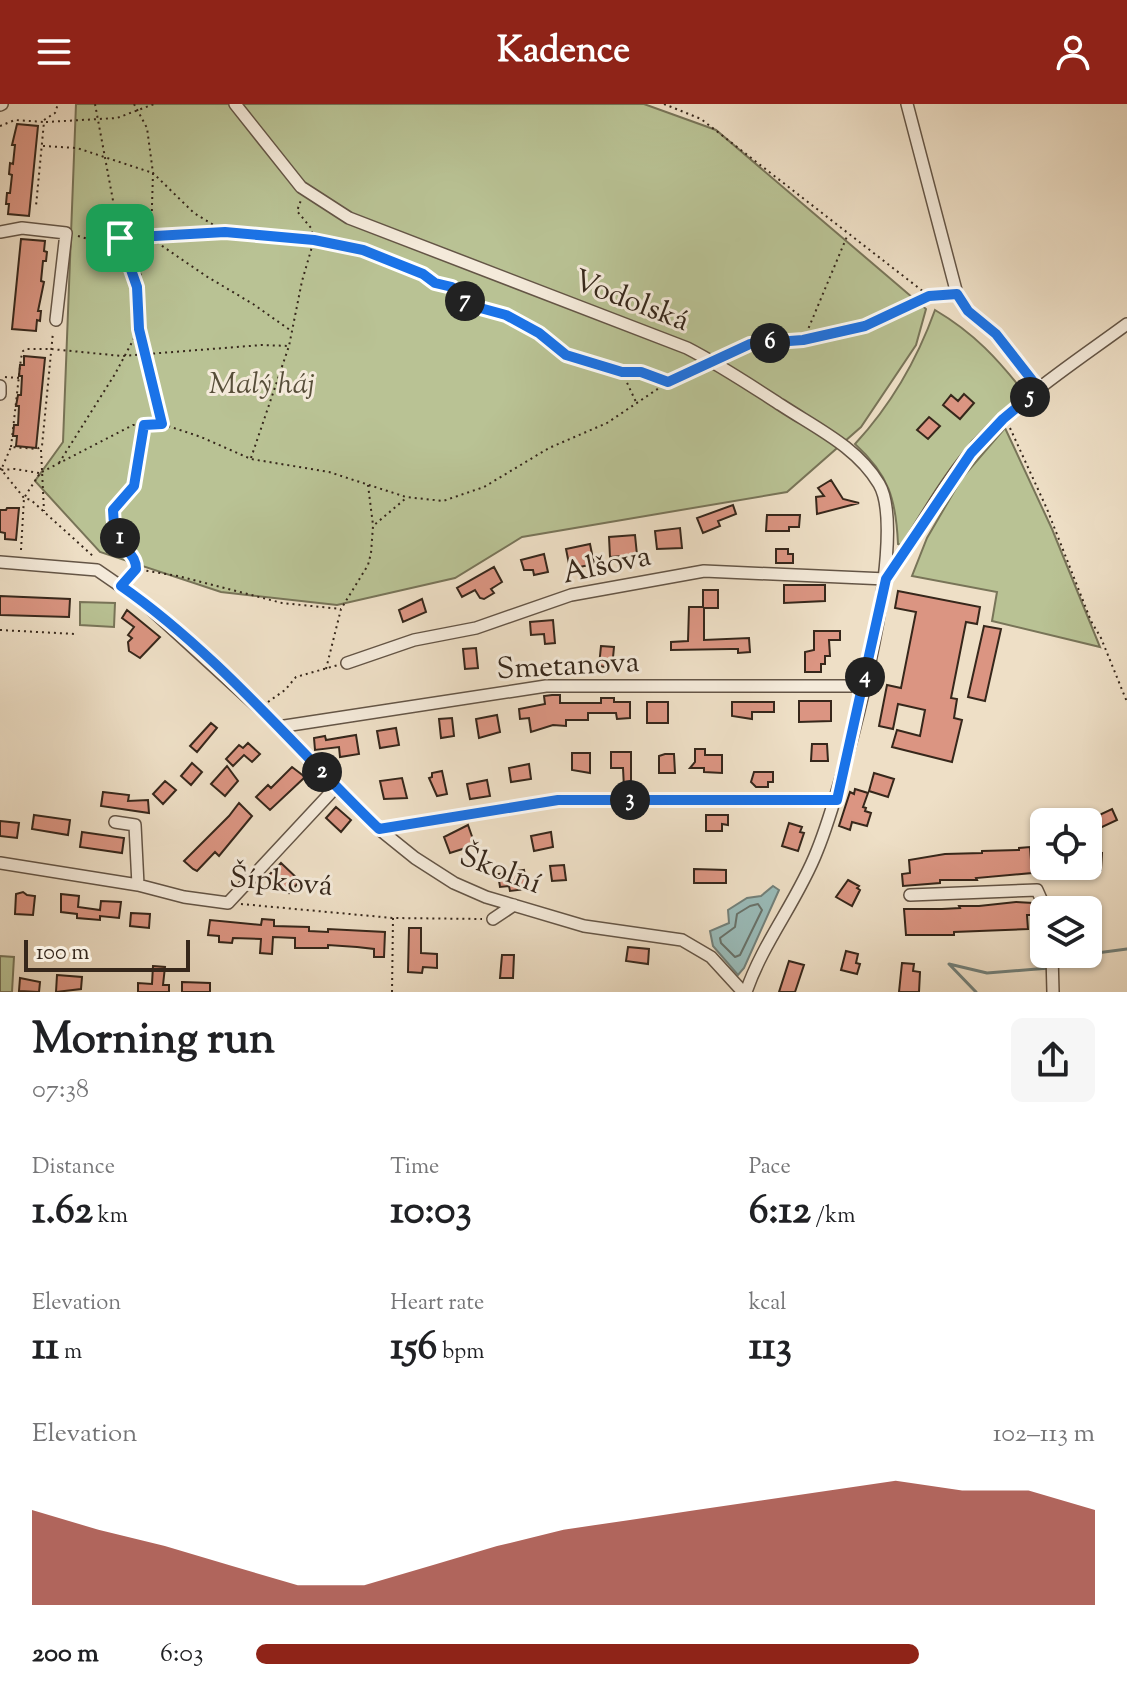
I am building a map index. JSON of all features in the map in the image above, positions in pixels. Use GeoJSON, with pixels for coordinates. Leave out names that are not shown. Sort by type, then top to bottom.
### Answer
{"type":"FeatureCollection","features":[{"type":"Feature","properties":{"kind":"street","name":"Vodolská"},"geometry":{"type":"LineString","coordinates":[[235,104],[307,193],[349,218],[687,348],[847,447],[878,483],[886,501],[886,579],[837,800],[816,854],[745,992]]}},
{"type":"Feature","properties":{"kind":"street"},"geometry":{"type":"LineString","coordinates":[[907,104],[957,294],[968,311],[996,334],[1039,389]]}},
{"type":"Feature","properties":{"kind":"street"},"geometry":{"type":"LineString","coordinates":[[0,232],[22,228],[66,233],[56,320]]}},
{"type":"Feature","properties":{"kind":"street"},"geometry":{"type":"LineString","coordinates":[[886,579],[971,453],[1003,419],[1127,324]]}},
{"type":"Feature","properties":{"kind":"street"},"geometry":{"type":"LineString","coordinates":[[0,386],[0,394]]}},
{"type":"Feature","properties":{"kind":"street"},"geometry":{"type":"LineString","coordinates":[[0,562],[97,570]]}},
{"type":"Feature","properties":{"kind":"street","name":"Školní"},"geometry":{"type":"LineString","coordinates":[[97,570],[184,637],[379,829],[415,858],[454,883],[514,905],[584,926],[682,940],[711,957],[745,992]]}},
{"type":"Feature","properties":{"kind":"street","name":"Alšova"},"geometry":{"type":"LineString","coordinates":[[347,663],[414,640],[476,628],[571,595],[704,571],[886,579]]}},
{"type":"Feature","properties":{"kind":"street","name":"Smetanova"},"geometry":{"type":"LineString","coordinates":[[278,727],[546,686],[863,686]]}},
{"type":"Feature","properties":{"kind":"street"},"geometry":{"type":"LineString","coordinates":[[228,903],[336,787]]}},
{"type":"Feature","properties":{"kind":"street"},"geometry":{"type":"LineString","coordinates":[[379,829],[558,800],[837,800]]}},
{"type":"Feature","properties":{"kind":"street"},"geometry":{"type":"LineString","coordinates":[[115,822],[135,825],[138,885]]}},
{"type":"Feature","properties":{"kind":"street","name":"Šípková"},"geometry":{"type":"LineString","coordinates":[[0,863],[228,903]]}},
{"type":"Feature","properties":{"kind":"street"},"geometry":{"type":"LineString","coordinates":[[910,895],[1037,890],[1040,896]]}},
{"type":"Feature","properties":{"kind":"street"},"geometry":{"type":"LineString","coordinates":[[493,919],[514,905]]}},
{"type":"Feature","properties":{"kind":"street"},"geometry":{"type":"LineString","coordinates":[[1052,968],[1053,992]]}},
{"type":"Feature","properties":{"kind":"path"},"geometry":{"type":"LineString","coordinates":[[36,206],[44,122],[55,113],[58,104]]}},
{"type":"Feature","properties":{"kind":"path"},"geometry":{"type":"LineString","coordinates":[[95,104],[120,238],[137,287],[139,329],[162,424]]}},
{"type":"Feature","properties":{"kind":"path"},"geometry":{"type":"LineString","coordinates":[[134,104],[147,128],[153,173],[151,238],[137,287]]}},
{"type":"Feature","properties":{"kind":"path"},"geometry":{"type":"LineString","coordinates":[[0,126],[15,120],[44,122],[117,118],[154,104]]}},
{"type":"Feature","properties":{"kind":"path"},"geometry":{"type":"LineString","coordinates":[[664,104],[701,119],[929,296]]}},
{"type":"Feature","properties":{"kind":"path"},"geometry":{"type":"LineString","coordinates":[[43,146],[77,148],[153,173],[194,213],[225,232]]}},
{"type":"Feature","properties":{"kind":"path"},"geometry":{"type":"LineString","coordinates":[[251,459],[289,346],[314,240],[311,228],[297,211],[307,193]]}},
{"type":"Feature","properties":{"kind":"path"},"geometry":{"type":"LineString","coordinates":[[66,233],[88,239],[225,232],[314,240],[363,250],[423,274],[435,283],[452,287],[462,300],[506,315],[539,333],[566,355],[622,372],[641,372],[668,382]]}},
{"type":"Feature","properties":{"kind":"path"},"geometry":{"type":"LineString","coordinates":[[803,340],[849,234]]}},
{"type":"Feature","properties":{"kind":"path"},"geometry":{"type":"LineString","coordinates":[[151,238],[292,331]]}},
{"type":"Feature","properties":{"kind":"path"},"geometry":{"type":"LineString","coordinates":[[20,563],[24,498],[40,473],[133,425],[162,424],[251,459],[329,472],[406,497],[443,501],[460,497],[522,466],[549,448],[607,423],[668,382],[750,344],[803,340],[865,326],[929,296],[957,294]]}},
{"type":"Feature","properties":{"kind":"path"},"geometry":{"type":"LineString","coordinates":[[58,464],[115,374],[139,329]]}},
{"type":"Feature","properties":{"kind":"path"},"geometry":{"type":"LineString","coordinates":[[44,512],[41,448],[53,338]]}},
{"type":"Feature","properties":{"kind":"path"},"geometry":{"type":"LineString","coordinates":[[1,469],[11,447],[23,351],[51,349],[122,356],[262,345],[289,346]]}},
{"type":"Feature","properties":{"kind":"path"},"geometry":{"type":"LineString","coordinates":[[622,372],[637,403]]}},
{"type":"Feature","properties":{"kind":"path"},"geometry":{"type":"LineString","coordinates":[[0,376],[19,378]]}},
{"type":"Feature","properties":{"kind":"path"},"geometry":{"type":"LineString","coordinates":[[1003,419],[1047,509],[1127,702]]}},
{"type":"Feature","properties":{"kind":"path"},"geometry":{"type":"LineString","coordinates":[[121,586],[136,569],[136,561],[123,545],[114,526],[113,510],[134,486],[144,425]]}},
{"type":"Feature","properties":{"kind":"path"},"geometry":{"type":"LineString","coordinates":[[11,447],[41,448]]}},
{"type":"Feature","properties":{"kind":"path"},"geometry":{"type":"LineString","coordinates":[[1,469],[40,473]]}},
{"type":"Feature","properties":{"kind":"path"},"geometry":{"type":"LineString","coordinates":[[1,469],[24,498],[31,500],[101,563],[97,570]]}},
{"type":"Feature","properties":{"kind":"path"},"geometry":{"type":"LineString","coordinates":[[326,669],[341,609],[368,565],[371,553],[373,526],[368,485]]}},
{"type":"Feature","properties":{"kind":"path"},"geometry":{"type":"LineString","coordinates":[[373,526],[406,497]]}},
{"type":"Feature","properties":{"kind":"path"},"geometry":{"type":"LineString","coordinates":[[136,569],[178,576],[282,603],[341,609]]}},
{"type":"Feature","properties":{"kind":"path"},"geometry":{"type":"LineString","coordinates":[[0,630],[76,634]]}},
{"type":"Feature","properties":{"kind":"path"},"geometry":{"type":"LineString","coordinates":[[259,708],[285,690],[296,677],[347,663]]}},
{"type":"Feature","properties":{"kind":"path","name":"Šípková"},"geometry":{"type":"LineString","coordinates":[[228,903],[393,918],[493,919]]}},
{"type":"Feature","properties":{"kind":"path"},"geometry":{"type":"LineString","coordinates":[[392,992],[393,918]]}},
{"type":"Feature","properties":{"kind":"green space","name":"Malý háj"},"geometry":{"type":"Polygon","coordinates":[[[76,104],[644,104],[716,130],[926,309],[916,345],[861,427],[787,492],[522,537],[455,578],[337,605],[221,592],[100,552],[35,481],[63,442],[76,104]]]}},
{"type":"Feature","properties":{"kind":"green space"},"geometry":{"type":"Polygon","coordinates":[[[935,310],[985,348],[1026,395],[972,441],[904,546],[898,544],[895,514],[883,477],[855,444],[902,381],[935,310]]]}},
{"type":"Feature","properties":{"kind":"green space"},"geometry":{"type":"Polygon","coordinates":[[[1005,428],[1052,529],[1100,647],[992,621],[997,592],[912,576],[927,538],[962,478],[1005,428]]]}},
{"type":"Feature","properties":{"kind":"green space"},"geometry":{"type":"Polygon","coordinates":[[[80,602],[115,603],[114,627],[80,625],[80,602]]]}},
{"type":"Feature","properties":{"kind":"green space"},"geometry":{"type":"Polygon","coordinates":[[[0,956],[14,957],[12,992],[0,992],[0,956]]]}},
{"type":"Feature","properties":{"kind":"water"},"geometry":{"type":"Polygon","coordinates":[[[773,886],[779,890],[738,975],[713,946],[710,931],[729,923],[728,910],[747,898],[761,896],[773,886]]]}},
{"type":"Feature","properties":{"kind":"building"},"geometry":{"type":"Polygon","coordinates":[[[17,124],[38,126],[29,216],[8,214],[9,204],[6,204],[7,193],[10,193],[10,163],[13,164],[15,145],[12,145],[17,124]]]}},
{"type":"Feature","properties":{"kind":"building"},"geometry":{"type":"Polygon","coordinates":[[[21,239],[45,241],[44,251],[47,252],[46,261],[43,261],[41,281],[44,282],[36,331],[12,329],[21,239]]]}},
{"type":"Feature","properties":{"kind":"building"},"geometry":{"type":"Polygon","coordinates":[[[24,356],[45,358],[36,448],[16,446],[17,436],[13,436],[14,425],[18,425],[19,406],[16,406],[18,395],[21,395],[22,376],[19,376],[24,356]]]}},
{"type":"Feature","properties":{"kind":"building"},"geometry":{"type":"Polygon","coordinates":[[[964,394],[974,403],[960,419],[943,405],[951,395],[958,401],[964,394]]]}},
{"type":"Feature","properties":{"kind":"building"},"geometry":{"type":"Polygon","coordinates":[[[929,417],[940,426],[928,439],[917,430],[929,417]]]}},
{"type":"Feature","properties":{"kind":"building"},"geometry":{"type":"Polygon","coordinates":[[[831,480],[843,499],[859,503],[817,514],[816,497],[824,496],[818,488],[831,480]]]}},
{"type":"Feature","properties":{"kind":"building"},"geometry":{"type":"Polygon","coordinates":[[[733,505],[736,514],[718,521],[720,526],[703,533],[697,518],[733,505]]]}},
{"type":"Feature","properties":{"kind":"building"},"geometry":{"type":"Polygon","coordinates":[[[19,508],[16,540],[5,539],[5,533],[0,532],[0,510],[19,508]]]}},
{"type":"Feature","properties":{"kind":"building"},"geometry":{"type":"Polygon","coordinates":[[[767,515],[800,515],[799,527],[789,527],[789,531],[766,531],[767,515]]]}},
{"type":"Feature","properties":{"kind":"building"},"geometry":{"type":"Polygon","coordinates":[[[680,528],[682,548],[657,549],[655,531],[680,528]]]}},
{"type":"Feature","properties":{"kind":"building"},"geometry":{"type":"Polygon","coordinates":[[[635,535],[637,555],[610,557],[609,537],[635,535]]]}},
{"type":"Feature","properties":{"kind":"building"},"geometry":{"type":"Polygon","coordinates":[[[590,544],[594,564],[570,569],[566,549],[590,544]]]}},
{"type":"Feature","properties":{"kind":"building"},"geometry":{"type":"Polygon","coordinates":[[[776,549],[788,549],[788,554],[793,554],[793,563],[776,563],[776,549]]]}},
{"type":"Feature","properties":{"kind":"building"},"geometry":{"type":"Polygon","coordinates":[[[544,554],[548,572],[534,575],[533,570],[524,570],[521,560],[544,554]]]}},
{"type":"Feature","properties":{"kind":"building"},"geometry":{"type":"Polygon","coordinates":[[[494,567],[502,582],[491,589],[494,593],[484,599],[475,590],[462,597],[457,588],[494,567]]]}},
{"type":"Feature","properties":{"kind":"building"},"geometry":{"type":"Polygon","coordinates":[[[784,585],[825,585],[825,601],[784,603],[784,585]]]}},
{"type":"Feature","properties":{"kind":"building"},"geometry":{"type":"Polygon","coordinates":[[[703,590],[718,590],[718,608],[704,608],[704,640],[749,638],[750,652],[738,653],[738,649],[671,650],[671,642],[688,641],[689,607],[703,607],[703,590]]]}},
{"type":"Feature","properties":{"kind":"building"},"geometry":{"type":"Polygon","coordinates":[[[898,591],[980,607],[977,624],[966,622],[951,698],[957,699],[954,718],[962,720],[952,762],[892,747],[897,730],[920,736],[925,710],[898,704],[893,729],[879,726],[887,685],[901,688],[916,612],[895,608],[898,591]]]}},
{"type":"Feature","properties":{"kind":"building"},"geometry":{"type":"Polygon","coordinates":[[[0,596],[70,599],[69,617],[0,615],[0,596]]]}},
{"type":"Feature","properties":{"kind":"building"},"geometry":{"type":"Polygon","coordinates":[[[422,599],[426,612],[403,622],[399,610],[422,599]]]}},
{"type":"Feature","properties":{"kind":"building"},"geometry":{"type":"Polygon","coordinates":[[[127,610],[160,637],[140,658],[129,651],[128,642],[132,638],[128,635],[134,627],[122,618],[127,610]]]}},
{"type":"Feature","properties":{"kind":"building"},"geometry":{"type":"Polygon","coordinates":[[[553,620],[555,643],[545,644],[544,634],[531,635],[530,622],[553,620]]]}},
{"type":"Feature","properties":{"kind":"building"},"geometry":{"type":"Polygon","coordinates":[[[984,626],[1001,629],[985,701],[968,697],[984,626]]]}},
{"type":"Feature","properties":{"kind":"building"},"geometry":{"type":"Polygon","coordinates":[[[814,631],[840,631],[840,640],[829,640],[830,656],[825,656],[821,672],[805,672],[805,652],[814,650],[814,631]]]}},
{"type":"Feature","properties":{"kind":"building"},"geometry":{"type":"Polygon","coordinates":[[[601,646],[614,647],[612,668],[599,666],[601,646]]]}},
{"type":"Feature","properties":{"kind":"building"},"geometry":{"type":"Polygon","coordinates":[[[476,648],[478,668],[465,669],[463,649],[476,648]]]}},
{"type":"Feature","properties":{"kind":"building"},"geometry":{"type":"Polygon","coordinates":[[[560,695],[560,703],[601,703],[601,698],[630,702],[630,718],[617,719],[616,713],[588,713],[588,720],[566,720],[566,726],[553,725],[531,732],[529,718],[520,719],[519,709],[545,704],[544,696],[560,695]]]}},
{"type":"Feature","properties":{"kind":"building"},"geometry":{"type":"Polygon","coordinates":[[[799,701],[831,701],[831,721],[799,722],[799,701]]]}},
{"type":"Feature","properties":{"kind":"building"},"geometry":{"type":"Polygon","coordinates":[[[647,702],[668,702],[668,723],[647,723],[647,702]]]}},
{"type":"Feature","properties":{"kind":"building"},"geometry":{"type":"Polygon","coordinates":[[[732,702],[774,702],[774,712],[752,712],[752,719],[732,716],[732,702]]]}},
{"type":"Feature","properties":{"kind":"building"},"geometry":{"type":"Polygon","coordinates":[[[497,715],[500,732],[479,738],[476,719],[497,715]]]}},
{"type":"Feature","properties":{"kind":"building"},"geometry":{"type":"Polygon","coordinates":[[[452,718],[454,736],[441,738],[439,719],[452,718]]]}},
{"type":"Feature","properties":{"kind":"building"},"geometry":{"type":"Polygon","coordinates":[[[211,723],[217,728],[197,752],[190,746],[211,723]]]}},
{"type":"Feature","properties":{"kind":"building"},"geometry":{"type":"Polygon","coordinates":[[[396,728],[399,745],[380,748],[377,731],[396,728]]]}},
{"type":"Feature","properties":{"kind":"building"},"geometry":{"type":"Polygon","coordinates":[[[356,735],[359,754],[340,757],[339,747],[315,750],[314,738],[325,736],[326,740],[356,735]]]}},
{"type":"Feature","properties":{"kind":"building"},"geometry":{"type":"Polygon","coordinates":[[[248,743],[260,754],[252,762],[244,755],[233,766],[226,759],[239,745],[243,748],[248,743]]]}},
{"type":"Feature","properties":{"kind":"building"},"geometry":{"type":"Polygon","coordinates":[[[812,744],[827,744],[828,761],[811,761],[812,744]]]}},
{"type":"Feature","properties":{"kind":"building"},"geometry":{"type":"Polygon","coordinates":[[[695,749],[705,749],[705,755],[722,755],[722,773],[690,768],[695,762],[695,749]]]}},
{"type":"Feature","properties":{"kind":"building"},"geometry":{"type":"Polygon","coordinates":[[[611,752],[631,752],[631,787],[624,788],[623,768],[611,768],[611,752]]]}},
{"type":"Feature","properties":{"kind":"building"},"geometry":{"type":"Polygon","coordinates":[[[572,753],[590,753],[590,773],[572,770],[572,753]]]}},
{"type":"Feature","properties":{"kind":"building"},"geometry":{"type":"Polygon","coordinates":[[[674,754],[675,773],[659,773],[659,756],[674,754]]]}},
{"type":"Feature","properties":{"kind":"building"},"geometry":{"type":"Polygon","coordinates":[[[192,763],[202,772],[191,785],[181,776],[192,763]]]}},
{"type":"Feature","properties":{"kind":"building"},"geometry":{"type":"Polygon","coordinates":[[[529,764],[531,779],[511,782],[509,768],[529,764]]]}},
{"type":"Feature","properties":{"kind":"building"},"geometry":{"type":"Polygon","coordinates":[[[227,766],[238,781],[225,796],[211,784],[227,766]]]}},
{"type":"Feature","properties":{"kind":"building"},"geometry":{"type":"Polygon","coordinates":[[[292,767],[305,777],[270,810],[256,797],[268,785],[271,788],[292,767]]]}},
{"type":"Feature","properties":{"kind":"building"},"geometry":{"type":"Polygon","coordinates":[[[442,771],[447,794],[437,796],[429,778],[432,773],[442,771]]]}},
{"type":"Feature","properties":{"kind":"building"},"geometry":{"type":"Polygon","coordinates":[[[754,772],[773,772],[773,782],[768,782],[768,787],[756,787],[751,782],[754,772]]]}},
{"type":"Feature","properties":{"kind":"building"},"geometry":{"type":"Polygon","coordinates":[[[874,773],[894,779],[888,797],[869,791],[874,773]]]}},
{"type":"Feature","properties":{"kind":"building"},"geometry":{"type":"Polygon","coordinates":[[[402,778],[407,798],[384,799],[380,781],[402,778]]]}},
{"type":"Feature","properties":{"kind":"building"},"geometry":{"type":"Polygon","coordinates":[[[487,780],[490,796],[470,799],[467,784],[487,780]]]}},
{"type":"Feature","properties":{"kind":"building"},"geometry":{"type":"Polygon","coordinates":[[[165,781],[176,790],[163,804],[153,794],[165,781]]]}},
{"type":"Feature","properties":{"kind":"building"},"geometry":{"type":"Polygon","coordinates":[[[855,789],[868,793],[863,807],[871,813],[867,826],[852,822],[850,830],[839,826],[850,792],[854,794],[855,789]]]}},
{"type":"Feature","properties":{"kind":"building"},"geometry":{"type":"Polygon","coordinates":[[[103,792],[129,795],[128,801],[148,800],[149,813],[101,806],[103,792]]]}},
{"type":"Feature","properties":{"kind":"building"},"geometry":{"type":"Polygon","coordinates":[[[239,803],[252,816],[219,856],[215,852],[197,871],[193,869],[184,861],[239,803]]]}},
{"type":"Feature","properties":{"kind":"building"},"geometry":{"type":"Polygon","coordinates":[[[336,807],[351,820],[341,832],[326,818],[336,807]]]}},
{"type":"Feature","properties":{"kind":"building"},"geometry":{"type":"Polygon","coordinates":[[[1112,809],[1117,820],[1102,827],[1102,814],[1112,809]]]}},
{"type":"Feature","properties":{"kind":"building"},"geometry":{"type":"Polygon","coordinates":[[[34,815],[70,820],[68,835],[32,829],[34,815]]]}},
{"type":"Feature","properties":{"kind":"building"},"geometry":{"type":"Polygon","coordinates":[[[706,815],[728,815],[728,825],[722,824],[722,831],[706,831],[706,815]]]}},
{"type":"Feature","properties":{"kind":"building"},"geometry":{"type":"Polygon","coordinates":[[[0,821],[19,823],[17,838],[0,836],[0,821]]]}},
{"type":"Feature","properties":{"kind":"building"},"geometry":{"type":"Polygon","coordinates":[[[789,823],[802,827],[800,832],[804,833],[798,851],[782,846],[789,823]]]}},
{"type":"Feature","properties":{"kind":"building"},"geometry":{"type":"Polygon","coordinates":[[[468,825],[475,845],[450,853],[444,837],[468,825]]]}},
{"type":"Feature","properties":{"kind":"building"},"geometry":{"type":"Polygon","coordinates":[[[82,832],[124,838],[122,853],[80,847],[82,832]]]}},
{"type":"Feature","properties":{"kind":"building"},"geometry":{"type":"Polygon","coordinates":[[[551,832],[553,847],[534,851],[531,836],[551,832]]]}},
{"type":"Feature","properties":{"kind":"building"},"geometry":{"type":"Polygon","coordinates":[[[1030,847],[1030,873],[903,886],[902,874],[910,873],[909,860],[1030,847]]]}},
{"type":"Feature","properties":{"kind":"building"},"geometry":{"type":"Polygon","coordinates":[[[281,863],[300,881],[289,893],[281,885],[277,889],[266,878],[281,863]]]}},
{"type":"Feature","properties":{"kind":"building"},"geometry":{"type":"Polygon","coordinates":[[[564,865],[566,880],[552,881],[550,866],[564,865]]]}},
{"type":"Feature","properties":{"kind":"building"},"geometry":{"type":"Polygon","coordinates":[[[694,869],[726,870],[726,883],[694,883],[694,869]]]}},
{"type":"Feature","properties":{"kind":"building"},"geometry":{"type":"Polygon","coordinates":[[[524,870],[527,889],[510,891],[509,886],[500,887],[498,874],[524,870]]]}},
{"type":"Feature","properties":{"kind":"building"},"geometry":{"type":"Polygon","coordinates":[[[848,880],[859,886],[857,888],[860,890],[852,906],[836,897],[848,880]]]}},
{"type":"Feature","properties":{"kind":"building"},"geometry":{"type":"Polygon","coordinates":[[[23,892],[35,896],[33,915],[15,914],[16,894],[23,892]]]}},
{"type":"Feature","properties":{"kind":"building"},"geometry":{"type":"Polygon","coordinates":[[[61,894],[79,896],[78,907],[100,910],[101,901],[121,902],[119,918],[77,918],[77,914],[61,912],[61,894]]]}},
{"type":"Feature","properties":{"kind":"building"},"geometry":{"type":"Polygon","coordinates":[[[1030,903],[1028,929],[906,935],[904,909],[1030,903]]]}},
{"type":"Feature","properties":{"kind":"building"},"geometry":{"type":"Polygon","coordinates":[[[131,913],[150,914],[149,928],[130,926],[131,913]]]}},
{"type":"Feature","properties":{"kind":"building"},"geometry":{"type":"Polygon","coordinates":[[[262,919],[274,920],[274,926],[309,927],[309,931],[385,932],[384,957],[374,957],[374,949],[357,947],[328,945],[328,948],[295,948],[295,938],[273,937],[272,954],[260,953],[261,939],[233,938],[232,943],[219,942],[219,936],[208,935],[210,920],[261,925],[262,919]]]}},
{"type":"Feature","properties":{"kind":"building"},"geometry":{"type":"Polygon","coordinates":[[[409,928],[421,928],[421,953],[437,954],[437,968],[423,967],[422,973],[408,972],[409,928]]]}},
{"type":"Feature","properties":{"kind":"building"},"geometry":{"type":"Polygon","coordinates":[[[628,947],[649,949],[648,964],[626,961],[628,947]]]}},
{"type":"Feature","properties":{"kind":"building"},"geometry":{"type":"Polygon","coordinates":[[[846,951],[858,954],[856,963],[860,964],[857,974],[841,970],[846,951]]]}},
{"type":"Feature","properties":{"kind":"building"},"geometry":{"type":"Polygon","coordinates":[[[502,955],[514,955],[513,978],[500,978],[502,955]]]}},
{"type":"Feature","properties":{"kind":"building"},"geometry":{"type":"Polygon","coordinates":[[[789,961],[804,965],[795,992],[779,992],[789,961]]]}},
{"type":"Feature","properties":{"kind":"building"},"geometry":{"type":"Polygon","coordinates":[[[902,963],[914,964],[913,971],[920,972],[919,992],[899,992],[902,963]]]}},
{"type":"Feature","properties":{"kind":"building"},"geometry":{"type":"Polygon","coordinates":[[[153,966],[165,967],[163,985],[169,985],[169,992],[138,992],[138,983],[152,984],[153,966]]]}},
{"type":"Feature","properties":{"kind":"building"},"geometry":{"type":"Polygon","coordinates":[[[57,975],[82,977],[81,989],[56,992],[57,975]]]}},
{"type":"Feature","properties":{"kind":"building"},"geometry":{"type":"Polygon","coordinates":[[[20,978],[40,982],[39,992],[19,991],[20,978]]]}},
{"type":"Feature","properties":{"kind":"building"},"geometry":{"type":"Polygon","coordinates":[[[182,982],[210,983],[210,992],[182,992],[182,982]]]}},
{"type":"Feature","properties":{"kind":"waterway"},"geometry":{"type":"LineString","coordinates":[[1102,952],[1127,949]]}},
{"type":"Feature","properties":{"kind":"waterway"},"geometry":{"type":"LineString","coordinates":[[976,992],[949,964],[987,973],[1049,968]]}},
{"type":"Feature","properties":{"kind":"route"},"geometry":{"type":"LineString","coordinates":[[225,232],[314,240],[363,250],[423,274],[435,283],[452,287],[462,300],[506,315],[539,333],[566,355],[588,364],[622,372],[641,372],[668,382],[750,344],[803,340],[865,326],[929,296],[957,294],[968,311],[996,334],[1039,389],[1003,419],[971,453],[886,579],[837,800],[558,800],[379,829],[184,637],[121,586],[136,569],[136,561],[123,545],[114,526],[113,510],[134,486],[144,425],[162,424],[139,329],[137,287],[120,238],[225,232]]}}]}
